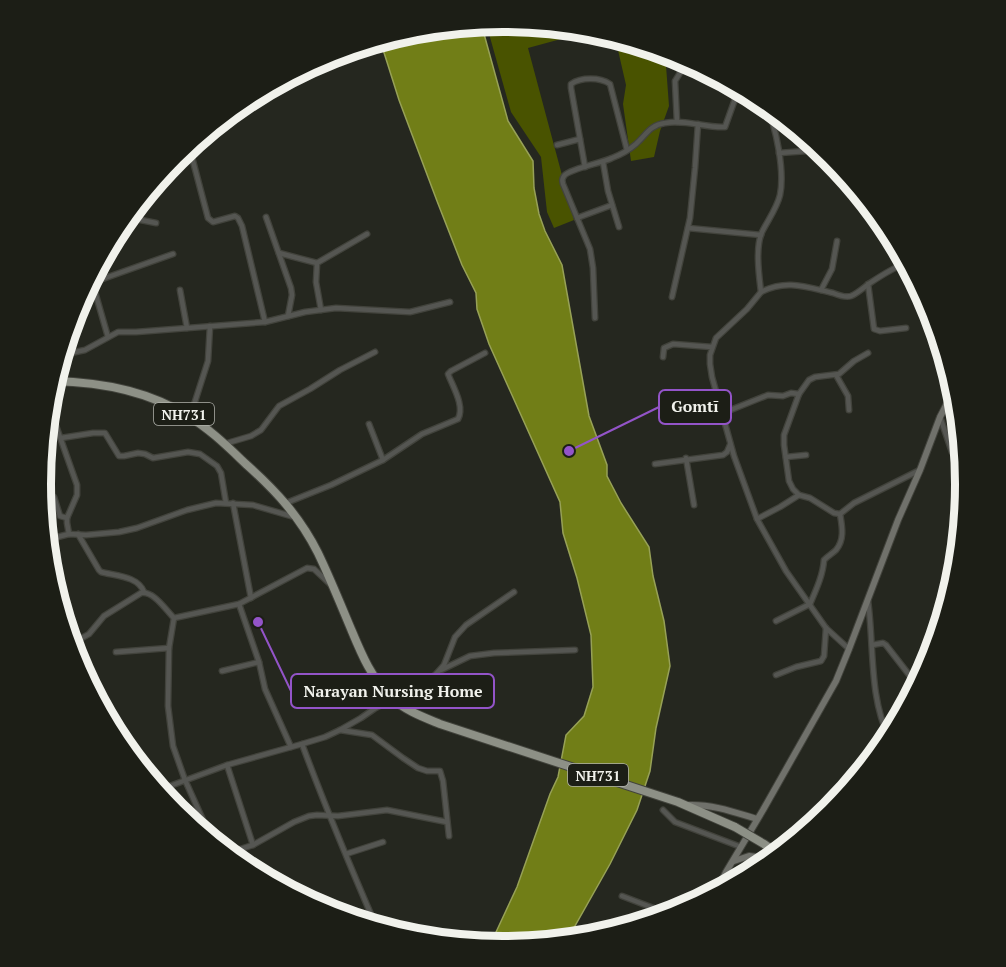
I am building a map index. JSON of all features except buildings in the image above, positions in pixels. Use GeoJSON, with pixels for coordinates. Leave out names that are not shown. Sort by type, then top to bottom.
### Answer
{"type":"FeatureCollection","features":[{"type":"Feature","properties":{"kind":"highway","name":"NH731"},"geometry":{"type":"LineString","coordinates":[[63,382],[102,384],[163,403],[190,417],[268,483],[298,518],[319,555],[362,655],[377,681],[393,699],[419,716],[440,724],[682,803],[735,827],[770,848]]}},
{"type":"Feature","properties":{"kind":"main road"},"geometry":{"type":"LineString","coordinates":[[724,878],[836,681],[898,520],[947,403]]}},
{"type":"Feature","properties":{"kind":"main road"},"geometry":{"type":"LineString","coordinates":[[682,803],[726,809],[757,819]]}},
{"type":"Feature","properties":{"kind":"main road"},"geometry":{"type":"LineString","coordinates":[[733,861],[749,856],[757,857]]}},
{"type":"Feature","properties":{"kind":"street"},"geometry":{"type":"LineString","coordinates":[[678,122],[675,81],[680,73],[679,67]]}},
{"type":"Feature","properties":{"kind":"street"},"geometry":{"type":"LineString","coordinates":[[585,167],[571,84],[574,82],[595,79],[610,84],[627,150]]}},
{"type":"Feature","properties":{"kind":"street"},"geometry":{"type":"LineString","coordinates":[[596,318],[590,249],[562,178],[571,171],[603,162],[627,150],[651,128],[668,122],[725,127],[736,96]]}},
{"type":"Feature","properties":{"kind":"street"},"geometry":{"type":"LineString","coordinates":[[760,292],[758,249],[761,235],[780,194],[779,153],[771,120]]}},
{"type":"Feature","properties":{"kind":"street"},"geometry":{"type":"LineString","coordinates":[[672,297],[688,228],[698,124]]}},
{"type":"Feature","properties":{"kind":"street"},"geometry":{"type":"LineString","coordinates":[[557,145],[580,139]]}},
{"type":"Feature","properties":{"kind":"street"},"geometry":{"type":"LineString","coordinates":[[779,153],[808,150]]}},
{"type":"Feature","properties":{"kind":"street"},"geometry":{"type":"LineString","coordinates":[[192,156],[208,218],[213,222],[236,216],[242,226],[265,322]]}},
{"type":"Feature","properties":{"kind":"street"},"geometry":{"type":"LineString","coordinates":[[603,162],[608,191],[619,227]]}},
{"type":"Feature","properties":{"kind":"street"},"geometry":{"type":"LineString","coordinates":[[577,218],[612,205]]}},
{"type":"Feature","properties":{"kind":"street"},"geometry":{"type":"LineString","coordinates":[[266,217],[291,288],[288,316]]}},
{"type":"Feature","properties":{"kind":"street"},"geometry":{"type":"LineString","coordinates":[[137,218],[156,223]]}},
{"type":"Feature","properties":{"kind":"street"},"geometry":{"type":"LineString","coordinates":[[688,228],[761,235]]}},
{"type":"Feature","properties":{"kind":"street"},"geometry":{"type":"LineString","coordinates":[[279,253],[317,263],[367,234]]}},
{"type":"Feature","properties":{"kind":"street"},"geometry":{"type":"LineString","coordinates":[[820,290],[832,269],[837,241]]}},
{"type":"Feature","properties":{"kind":"street"},"geometry":{"type":"LineString","coordinates":[[101,278],[173,254]]}},
{"type":"Feature","properties":{"kind":"street"},"geometry":{"type":"LineString","coordinates":[[317,263],[316,282],[321,310]]}},
{"type":"Feature","properties":{"kind":"street"},"geometry":{"type":"LineString","coordinates":[[849,650],[826,628],[786,571],[757,519],[730,444],[710,364],[712,347],[716,338],[747,309],[760,292],[770,287],[794,284],[848,297],[898,266]]}},
{"type":"Feature","properties":{"kind":"street"},"geometry":{"type":"LineString","coordinates":[[868,284],[874,329],[880,331],[906,328]]}},
{"type":"Feature","properties":{"kind":"street"},"geometry":{"type":"LineString","coordinates":[[180,290],[187,328]]}},
{"type":"Feature","properties":{"kind":"street"},"geometry":{"type":"LineString","coordinates":[[95,291],[108,337]]}},
{"type":"Feature","properties":{"kind":"street"},"geometry":{"type":"LineString","coordinates":[[70,353],[78,352],[118,332],[265,322],[305,312],[347,308],[410,312],[450,302]]}},
{"type":"Feature","properties":{"kind":"street"},"geometry":{"type":"LineString","coordinates":[[190,417],[208,361],[210,326]]}},
{"type":"Feature","properties":{"kind":"street"},"geometry":{"type":"LineString","coordinates":[[663,357],[664,348],[674,344],[712,347]]}},
{"type":"Feature","properties":{"kind":"street"},"geometry":{"type":"LineString","coordinates":[[224,444],[251,436],[261,430],[279,406],[375,352]]}},
{"type":"Feature","properties":{"kind":"street"},"geometry":{"type":"LineString","coordinates":[[286,503],[383,460],[422,434],[458,419],[460,406],[448,374],[485,353]]}},
{"type":"Feature","properties":{"kind":"street"},"geometry":{"type":"LineString","coordinates":[[868,353],[842,373],[811,379],[805,384],[784,435],[789,481],[799,495],[810,498],[834,513],[840,514],[854,503],[920,470]]}},
{"type":"Feature","properties":{"kind":"street"},"geometry":{"type":"LineString","coordinates":[[836,375],[848,396],[849,410]]}},
{"type":"Feature","properties":{"kind":"street"},"geometry":{"type":"LineString","coordinates":[[723,413],[768,395],[799,394]]}},
{"type":"Feature","properties":{"kind":"street"},"geometry":{"type":"LineString","coordinates":[[940,417],[954,454]]}},
{"type":"Feature","properties":{"kind":"street"},"geometry":{"type":"LineString","coordinates":[[55,424],[77,485],[77,495],[67,523],[69,534]]}},
{"type":"Feature","properties":{"kind":"street"},"geometry":{"type":"LineString","coordinates":[[369,424],[383,460]]}},
{"type":"Feature","properties":{"kind":"street"},"geometry":{"type":"LineString","coordinates":[[61,438],[105,433],[119,456],[138,453],[153,458],[188,452],[200,454],[217,466],[230,503],[251,598]]}},
{"type":"Feature","properties":{"kind":"street"},"geometry":{"type":"LineString","coordinates":[[655,464],[725,454],[730,444]]}},
{"type":"Feature","properties":{"kind":"street"},"geometry":{"type":"LineString","coordinates":[[786,457],[806,455]]}},
{"type":"Feature","properties":{"kind":"street"},"geometry":{"type":"LineString","coordinates":[[687,459],[694,505]]}},
{"type":"Feature","properties":{"kind":"street"},"geometry":{"type":"LineString","coordinates":[[757,519],[799,495]]}},
{"type":"Feature","properties":{"kind":"street"},"geometry":{"type":"LineString","coordinates":[[54,497],[60,516],[68,518]]}},
{"type":"Feature","properties":{"kind":"street"},"geometry":{"type":"LineString","coordinates":[[55,538],[69,534],[119,532],[216,502],[253,505],[298,518]]}},
{"type":"Feature","properties":{"kind":"street"},"geometry":{"type":"LineString","coordinates":[[776,621],[810,604],[824,566],[824,560],[841,543],[840,514]]}},
{"type":"Feature","properties":{"kind":"street"},"geometry":{"type":"LineString","coordinates":[[78,534],[101,572],[136,581],[144,592],[152,596],[174,618]]}},
{"type":"Feature","properties":{"kind":"street"},"geometry":{"type":"LineString","coordinates":[[174,618],[239,604],[307,568],[314,569],[333,587]]}},
{"type":"Feature","properties":{"kind":"street"},"geometry":{"type":"LineString","coordinates":[[79,640],[89,634],[104,616],[144,592]]}},
{"type":"Feature","properties":{"kind":"street"},"geometry":{"type":"LineString","coordinates":[[441,670],[459,631],[514,592]]}},
{"type":"Feature","properties":{"kind":"street"},"geometry":{"type":"LineString","coordinates":[[868,598],[874,677],[879,707],[886,724]]}},
{"type":"Feature","properties":{"kind":"street"},"geometry":{"type":"LineString","coordinates":[[239,604],[259,662],[265,689],[291,747]]}},
{"type":"Feature","properties":{"kind":"street"},"geometry":{"type":"LineString","coordinates":[[174,618],[168,648],[168,706],[173,746],[185,780],[205,823]]}},
{"type":"Feature","properties":{"kind":"street"},"geometry":{"type":"LineString","coordinates":[[776,675],[821,661],[824,656],[826,628]]}},
{"type":"Feature","properties":{"kind":"street"},"geometry":{"type":"LineString","coordinates":[[872,645],[886,645],[911,677]]}},
{"type":"Feature","properties":{"kind":"street"},"geometry":{"type":"LineString","coordinates":[[116,652],[168,648]]}},
{"type":"Feature","properties":{"kind":"street"},"geometry":{"type":"LineString","coordinates":[[168,787],[228,765],[325,737],[441,670],[470,656],[575,650]]}},
{"type":"Feature","properties":{"kind":"street"},"geometry":{"type":"LineString","coordinates":[[222,671],[259,662]]}},
{"type":"Feature","properties":{"kind":"street"},"geometry":{"type":"LineString","coordinates":[[340,730],[372,735],[418,768],[440,771],[449,836]]}},
{"type":"Feature","properties":{"kind":"street"},"geometry":{"type":"LineString","coordinates":[[302,744],[372,916]]}},
{"type":"Feature","properties":{"kind":"street"},"geometry":{"type":"LineString","coordinates":[[228,765],[253,845]]}},
{"type":"Feature","properties":{"kind":"street"},"geometry":{"type":"LineString","coordinates":[[239,850],[253,845],[309,816],[387,810],[447,822]]}},
{"type":"Feature","properties":{"kind":"street"},"geometry":{"type":"LineString","coordinates":[[663,810],[675,822],[741,847]]}},
{"type":"Feature","properties":{"kind":"street"},"geometry":{"type":"LineString","coordinates":[[346,854],[383,842]]}},
{"type":"Feature","properties":{"kind":"street"},"geometry":{"type":"LineString","coordinates":[[622,896],[656,909]]}},
{"type":"Feature","properties":{"kind":"shaded area"},"geometry":{"type":"Polygon","coordinates":[[[483,32],[508,121],[533,161],[534,188],[539,214],[562,265],[589,416],[607,465],[607,476],[649,547],[653,576],[664,621],[670,666],[656,728],[650,771],[637,810],[573,930],[533,935],[494,936],[517,887],[558,777],[566,735],[584,716],[593,687],[591,635],[563,533],[560,502],[489,344],[477,309],[476,293],[462,265],[399,100],[383,48],[444,35],[483,32]]]}},
{"type":"Feature","properties":{"kind":"shaded area"},"geometry":{"type":"Polygon","coordinates":[[[489,32],[533,32],[570,36],[528,48],[574,220],[554,228],[547,212],[541,157],[511,112],[489,32]]]}},
{"type":"Feature","properties":{"kind":"shaded area"},"geometry":{"type":"Polygon","coordinates":[[[617,46],[666,62],[669,106],[654,157],[631,161],[623,104],[626,85],[617,46]]]}},
{"type":"Feature","properties":{"kind":"place","name":"Gomtī"},"geometry":{"type":"Point","coordinates":[569,451]}},
{"type":"Feature","properties":{"kind":"place","name":"Narayan Nursing Home"},"geometry":{"type":"Point","coordinates":[258,622]}}]}
